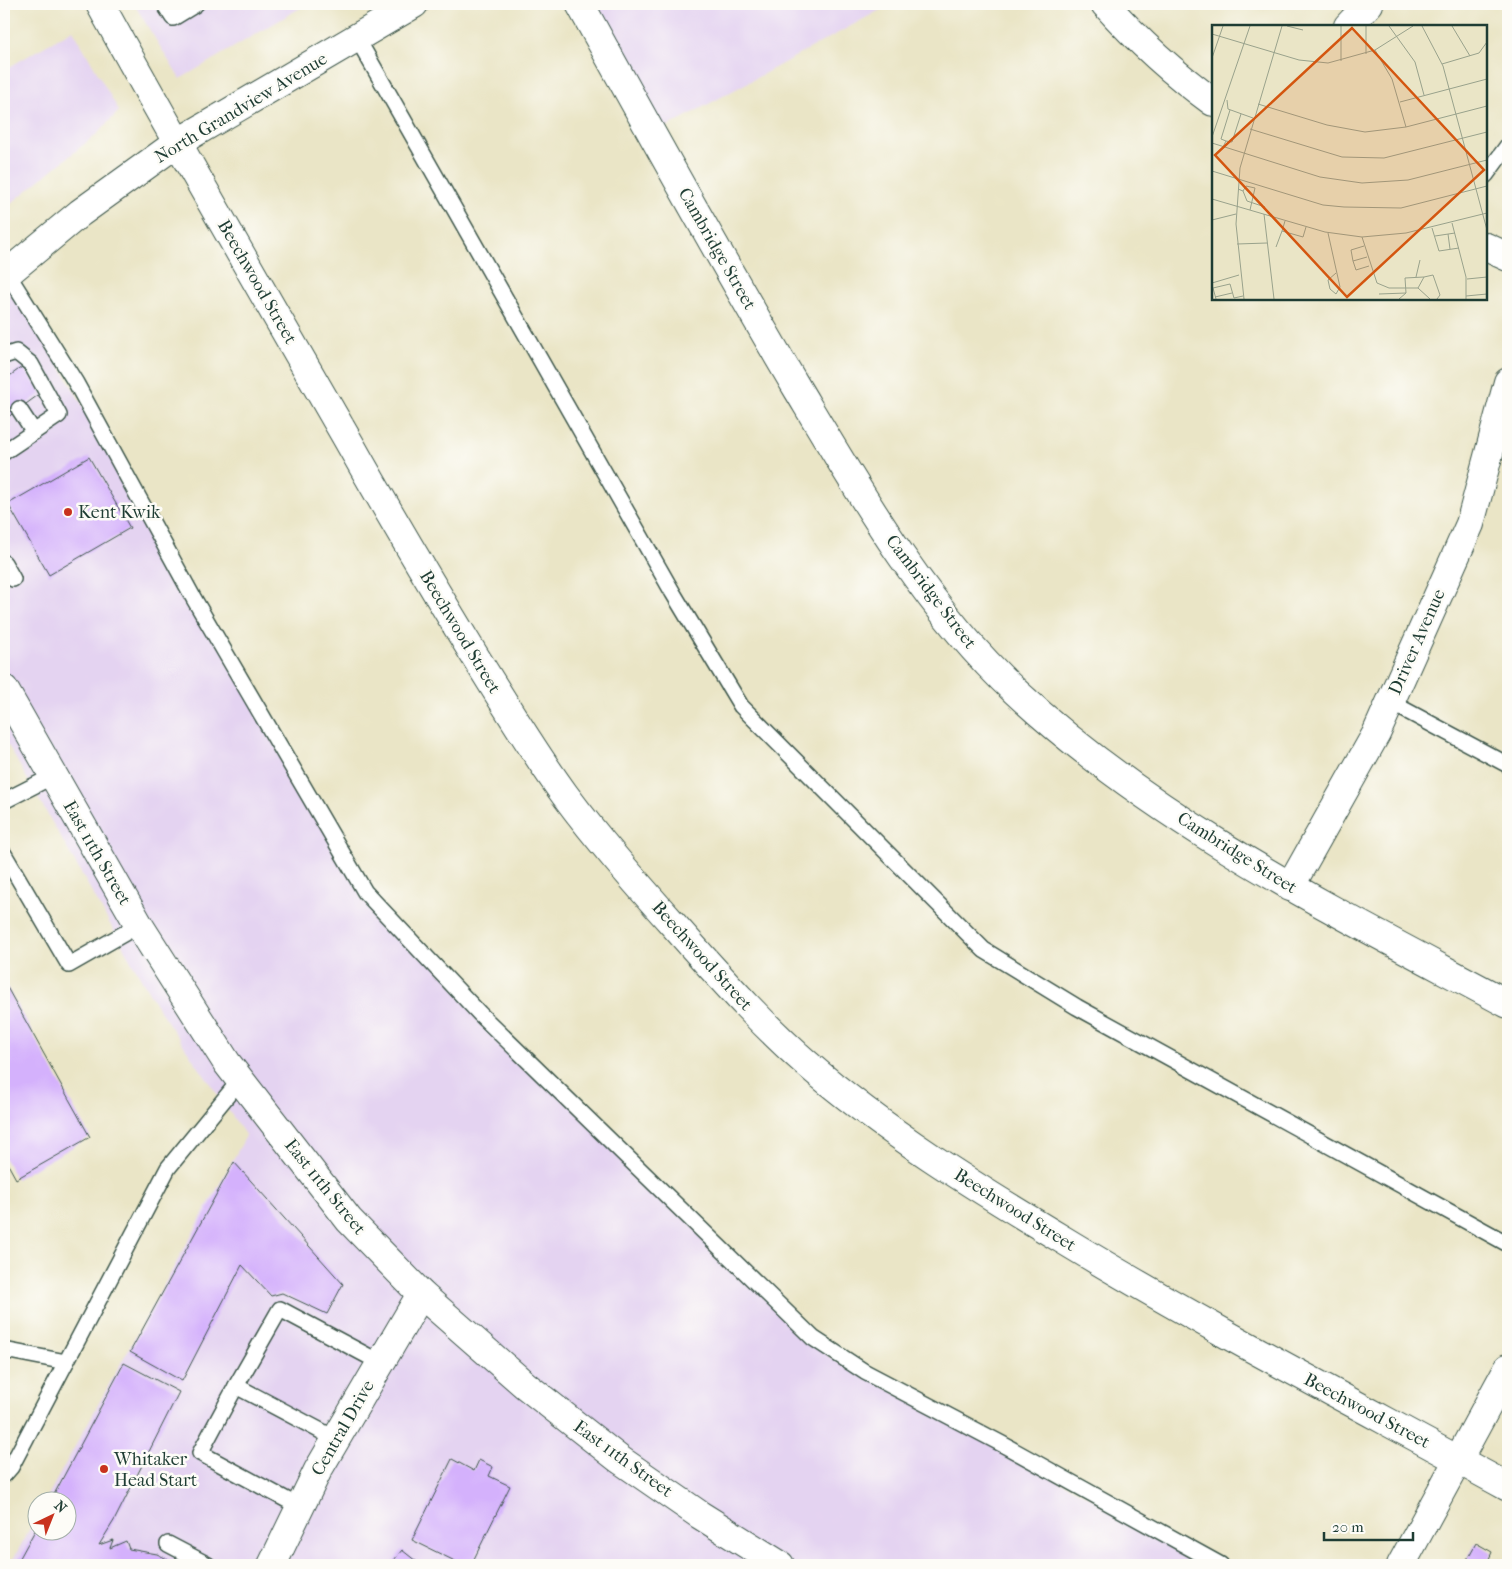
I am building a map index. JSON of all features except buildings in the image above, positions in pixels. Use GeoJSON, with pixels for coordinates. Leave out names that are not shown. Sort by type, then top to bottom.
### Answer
{"type":"FeatureCollection","features":[{"type":"Feature","properties":{"kind":"street","name":"Beechwood Street"},"geometry":{"type":"LineString","coordinates":[[100,4],[176,143],[420,566],[512,716],[564,793],[625,870],[716,973],[804,1061],[852,1100],[918,1148],[1006,1206],[1123,1276],[1247,1346],[1508,1487]]}},
{"type":"Feature","properties":{"kind":"street","name":"North Grandview Avenue"},"geometry":{"type":"LineString","coordinates":[[5,273],[80,213],[176,143],[414,4]]}},
{"type":"Feature","properties":{"kind":"street","name":"Cambridge Street"},"geometry":{"type":"LineString","coordinates":[[580,4],[748,304],[827,438],[929,595],[963,639],[1014,691],[1087,753],[1150,799],[1290,887],[1508,1004]]}},
{"type":"Feature","properties":{"kind":"street"},"geometry":{"type":"LineString","coordinates":[[1105,4],[1175,74],[1212,101]]}},
{"type":"Feature","properties":{"kind":"street"},"geometry":{"type":"LineString","coordinates":[[1349,25],[1369,4]]}},
{"type":"Feature","properties":{"kind":"street"},"geometry":{"type":"LineString","coordinates":[[1487,247],[1508,257]]}},
{"type":"Feature","properties":{"kind":"street","name":"Driver Avenue"},"geometry":{"type":"LineString","coordinates":[[1290,887],[1376,734],[1470,524],[1508,382]]}},
{"type":"Feature","properties":{"kind":"street","name":"East 11th Street"},"geometry":{"type":"LineString","coordinates":[[4,689],[139,925],[227,1063],[349,1220],[421,1294],[525,1385],[619,1458],[700,1515],[780,1565]]}},
{"type":"Feature","properties":{"kind":"street","name":"Central Drive"},"geometry":{"type":"LineString","coordinates":[[272,1565],[318,1470],[421,1294]]}},
{"type":"Feature","properties":{"kind":"street"},"geometry":{"type":"LineString","coordinates":[[1401,1565],[1508,1368]]}},
{"type":"Feature","properties":{"kind":"lane"},"geometry":{"type":"LineString","coordinates":[[164,4],[173,18],[196,4]]}},
{"type":"Feature","properties":{"kind":"lane"},"geometry":{"type":"LineString","coordinates":[[357,38],[672,594],[741,706],[984,950],[1077,1007],[1508,1244]]}},
{"type":"Feature","properties":{"kind":"lane"},"geometry":{"type":"LineString","coordinates":[[1487,174],[1508,145]]}},
{"type":"Feature","properties":{"kind":"lane"},"geometry":{"type":"LineString","coordinates":[[5,273],[76,383],[194,599],[365,892],[392,921],[480,1014],[813,1338],[865,1372],[1002,1444],[1221,1565]]}},
{"type":"Feature","properties":{"kind":"lane"},"geometry":{"type":"LineString","coordinates":[[4,356],[16,352],[31,364],[59,416],[4,452]]}},
{"type":"Feature","properties":{"kind":"lane"},"geometry":{"type":"LineString","coordinates":[[19,409],[34,432]]}},
{"type":"Feature","properties":{"kind":"lane"},"geometry":{"type":"LineString","coordinates":[[4,563],[13,579]]}},
{"type":"Feature","properties":{"kind":"lane"},"geometry":{"type":"LineString","coordinates":[[1390,702],[1508,766]]}},
{"type":"Feature","properties":{"kind":"lane"},"geometry":{"type":"LineString","coordinates":[[4,801],[53,776]]}},
{"type":"Feature","properties":{"kind":"lane"},"geometry":{"type":"LineString","coordinates":[[4,854],[68,965],[139,925]]}},
{"type":"Feature","properties":{"kind":"lane"},"geometry":{"type":"LineString","coordinates":[[4,1475],[11,1467],[168,1168],[240,1080]]}},
{"type":"Feature","properties":{"kind":"lane"},"geometry":{"type":"LineString","coordinates":[[300,1507],[200,1453],[236,1386],[280,1309],[381,1363]]}},
{"type":"Feature","properties":{"kind":"lane"},"geometry":{"type":"LineString","coordinates":[[4,1350],[66,1362]]}},
{"type":"Feature","properties":{"kind":"lane"},"geometry":{"type":"LineString","coordinates":[[236,1386],[336,1439]]}},
{"type":"Feature","properties":{"kind":"lane"},"geometry":{"type":"LineString","coordinates":[[168,1544],[208,1565]]}},
{"type":"Feature","properties":{"kind":"shaded area"},"geometry":{"type":"Polygon","coordinates":[[[134,4],[307,4],[180,79],[134,4]]]}},
{"type":"Feature","properties":{"kind":"shaded area"},"geometry":{"type":"Polygon","coordinates":[[[582,4],[891,4],[652,135],[582,4]]]}},
{"type":"Feature","properties":{"kind":"shaded area"},"geometry":{"type":"Polygon","coordinates":[[[73,30],[119,111],[98,133],[4,209],[4,70],[73,30]]]}},
{"type":"Feature","properties":{"kind":"shaded area"},"geometry":{"type":"Polygon","coordinates":[[[7,274],[358,884],[830,1357],[1215,1565],[10,1565],[28,1532],[28,1542],[78,1542],[78,1492],[50,1492],[246,1136],[158,1008],[4,738],[4,277],[7,274]]]}},
{"type":"Feature","properties":{"kind":"place","name":"Kent Kwik"},"geometry":{"type":"Point","coordinates":[68,512]}},
{"type":"Feature","properties":{"kind":"place","name":"Whitaker Head Start"},"geometry":{"type":"Point","coordinates":[104,1469]}}]}
